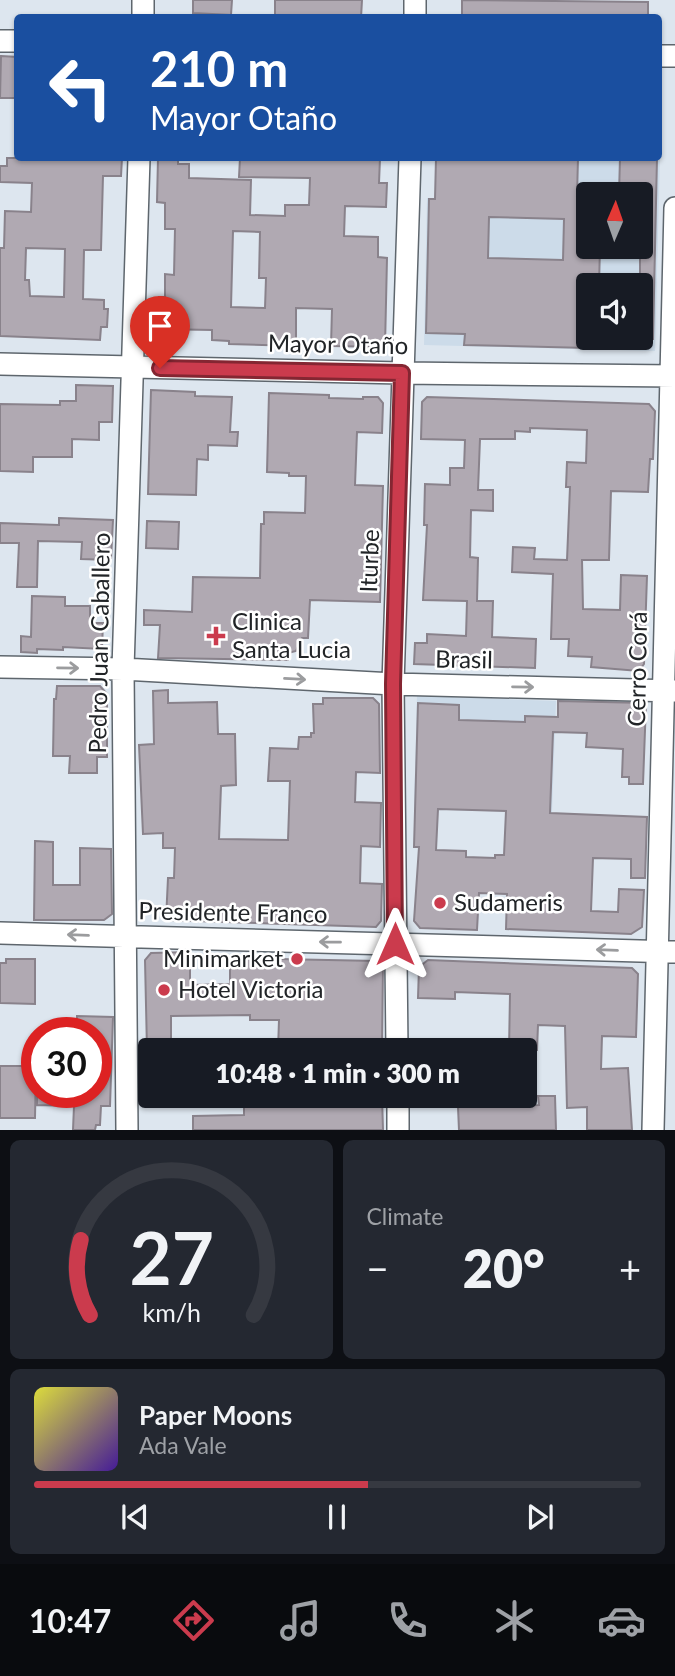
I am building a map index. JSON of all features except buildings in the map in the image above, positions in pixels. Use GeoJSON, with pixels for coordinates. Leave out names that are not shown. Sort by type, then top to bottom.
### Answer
{"type":"FeatureCollection","features":[{"type":"Feature","properties":{"kind":"street","name":"Pedro Juan Caballero"},"geometry":{"type":"LineString","coordinates":[[127,1130],[123,669],[139,161]]}},
{"type":"Feature","properties":{"kind":"street","name":"Iturbe"},"geometry":{"type":"LineString","coordinates":[[397,1038],[393,684],[410,161]]}},
{"type":"Feature","properties":{"kind":"street","name":"Cerro Corá"},"geometry":{"type":"LineString","coordinates":[[653,1130],[666,952],[675,208]]}},
{"type":"Feature","properties":{"kind":"street","name":"Mayor Otaño"},"geometry":{"type":"LineString","coordinates":[[0,363],[133,368],[673,376]]}},
{"type":"Feature","properties":{"kind":"street","name":"Brasil"},"geometry":{"type":"LineString","coordinates":[[0,667],[123,669],[393,684],[669,691]]}},
{"type":"Feature","properties":{"kind":"street","name":"Presidente Franco"},"geometry":{"type":"LineString","coordinates":[[0,933],[666,952]]}},
{"type":"Feature","properties":{"kind":"street"},"geometry":{"type":"LineString","coordinates":[[398,1108],[398,1130]]}},
{"type":"Feature","properties":{"kind":"shaded area"},"geometry":{"type":"Polygon","coordinates":[[[541,161],[660,161],[655,351],[616,350],[653,350],[653,273],[576,273],[576,349],[424,345],[427,198],[539,201],[541,161]]]}},
{"type":"Feature","properties":{"kind":"shaded area"},"geometry":{"type":"Polygon","coordinates":[[[417,696],[556,701],[552,813],[414,809],[417,696]]]}},
{"type":"Feature","properties":{"kind":"place","name":"Clinica Santa Lucia"},"geometry":{"type":"Point","coordinates":[216,636]}},
{"type":"Feature","properties":{"kind":"place","name":"Sudameris"},"geometry":{"type":"Point","coordinates":[440,903]}},
{"type":"Feature","properties":{"kind":"place","name":"Minimarket"},"geometry":{"type":"Point","coordinates":[297,959]}},
{"type":"Feature","properties":{"kind":"place","name":"Hotel Victoria"},"geometry":{"type":"Point","coordinates":[164,990]}},
{"type":"Feature","properties":{"kind":"route"},"geometry":{"type":"LineString","coordinates":[[160,368],[402,373],[393,684],[395,944]]}}]}
